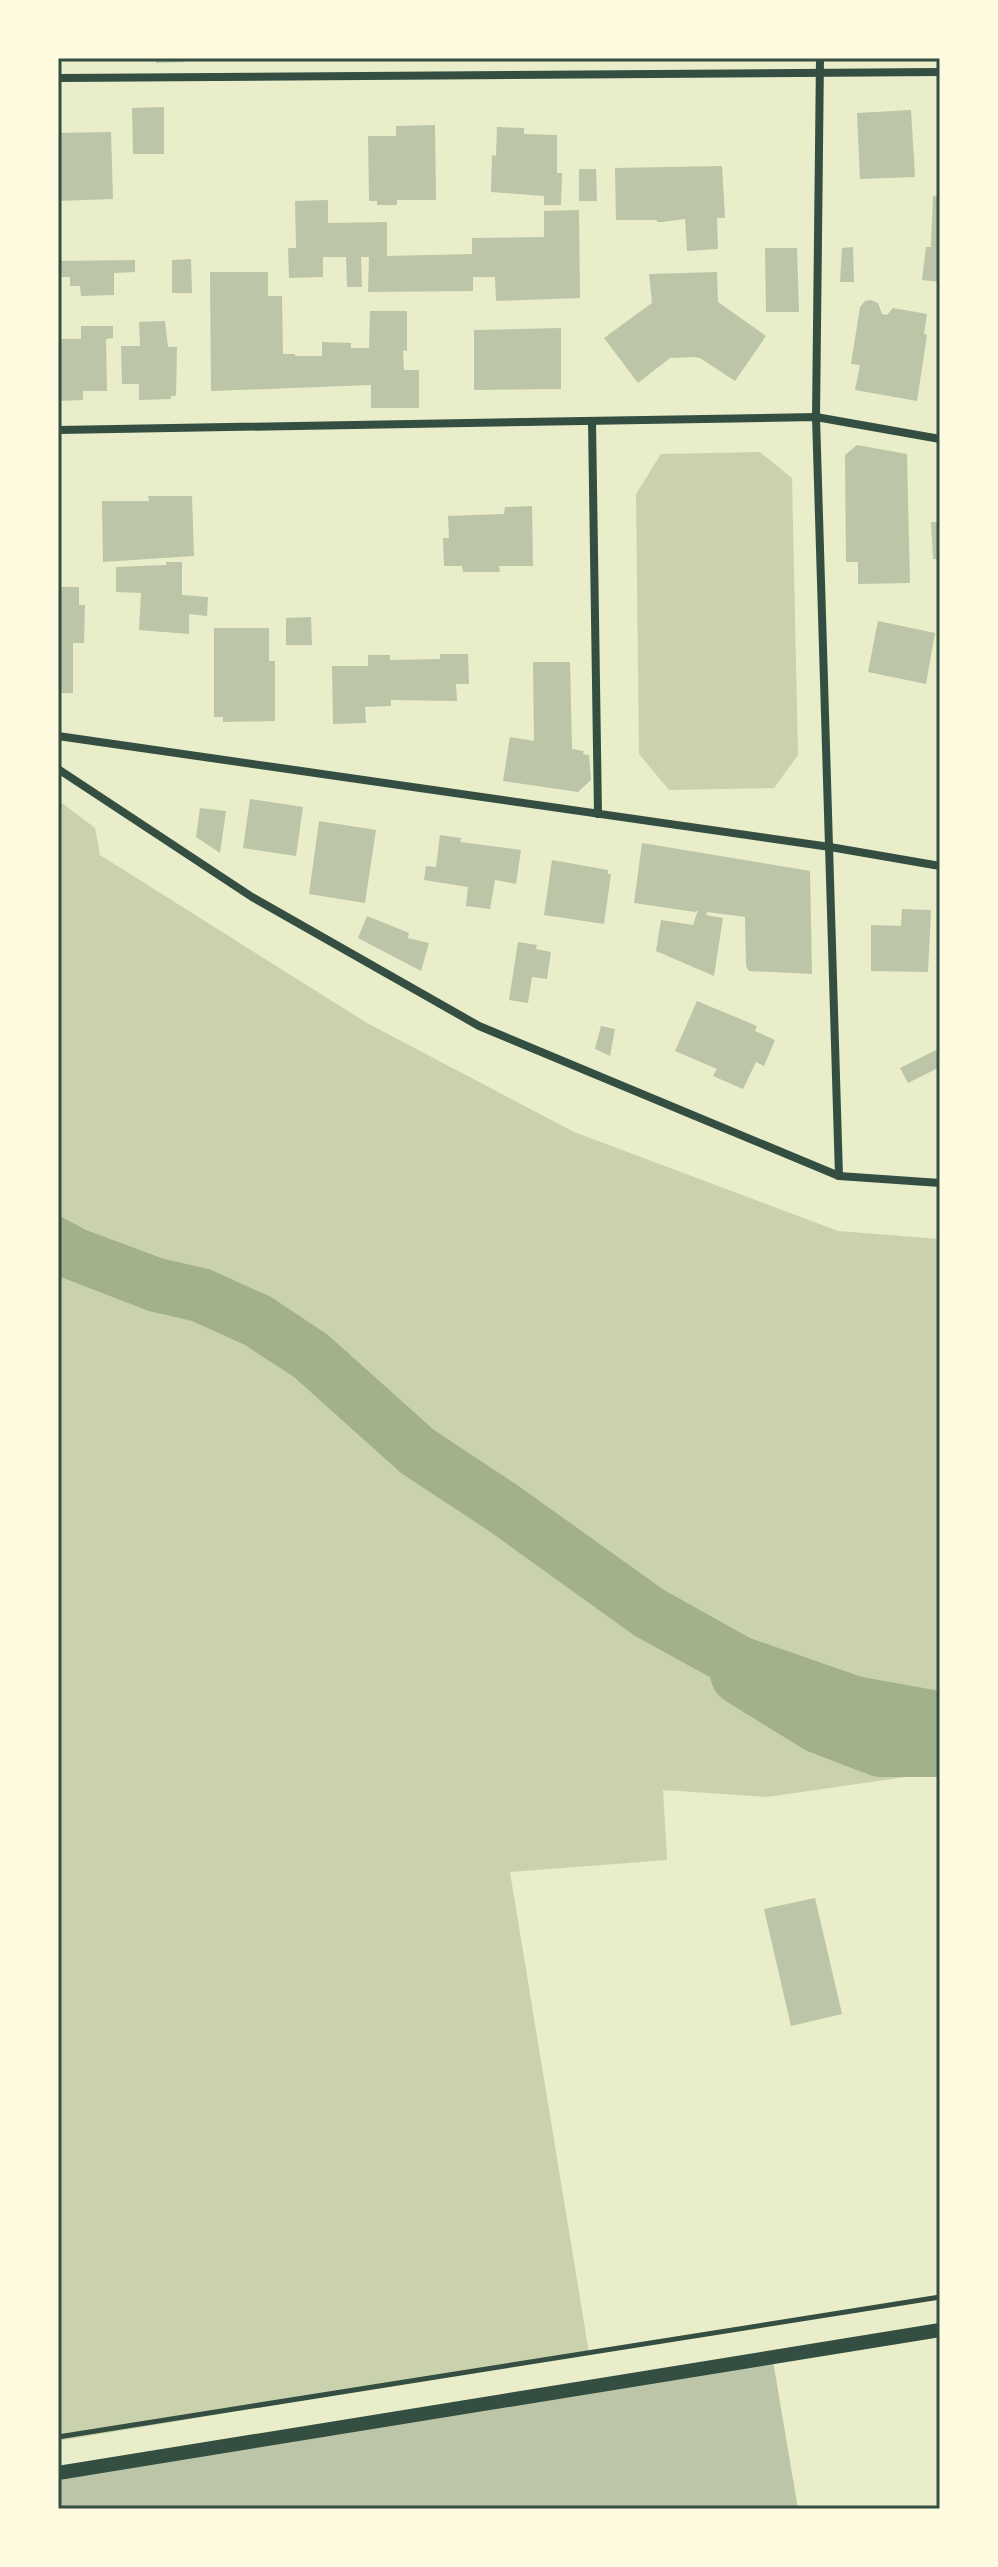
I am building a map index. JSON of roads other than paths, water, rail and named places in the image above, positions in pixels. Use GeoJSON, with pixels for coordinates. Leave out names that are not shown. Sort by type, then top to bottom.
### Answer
{"type":"FeatureCollection","features":[{"type":"Feature","properties":{"kind":"street"},"geometry":{"type":"LineString","coordinates":[[820,58],[816,417],[839,1176]]}},
{"type":"Feature","properties":{"kind":"street"},"geometry":{"type":"LineString","coordinates":[[58,78],[940,72]]}},
{"type":"Feature","properties":{"kind":"street"},"geometry":{"type":"LineString","coordinates":[[58,430],[816,417],[940,439]]}},
{"type":"Feature","properties":{"kind":"street"},"geometry":{"type":"LineString","coordinates":[[592,421],[598,814]]}},
{"type":"Feature","properties":{"kind":"street"},"geometry":{"type":"LineString","coordinates":[[58,736],[830,847],[940,866]]}},
{"type":"Feature","properties":{"kind":"street"},"geometry":{"type":"LineString","coordinates":[[58,769],[252,897],[479,1026],[839,1176],[940,1183]]}},
{"type":"Feature","properties":{"kind":"street"},"geometry":{"type":"LineString","coordinates":[[58,2473],[940,2330]]}},
{"type":"Feature","properties":{"kind":"waterway"},"geometry":{"type":"LineString","coordinates":[[743,1673],[821,1721],[881,1744],[940,1744]]}}]}
